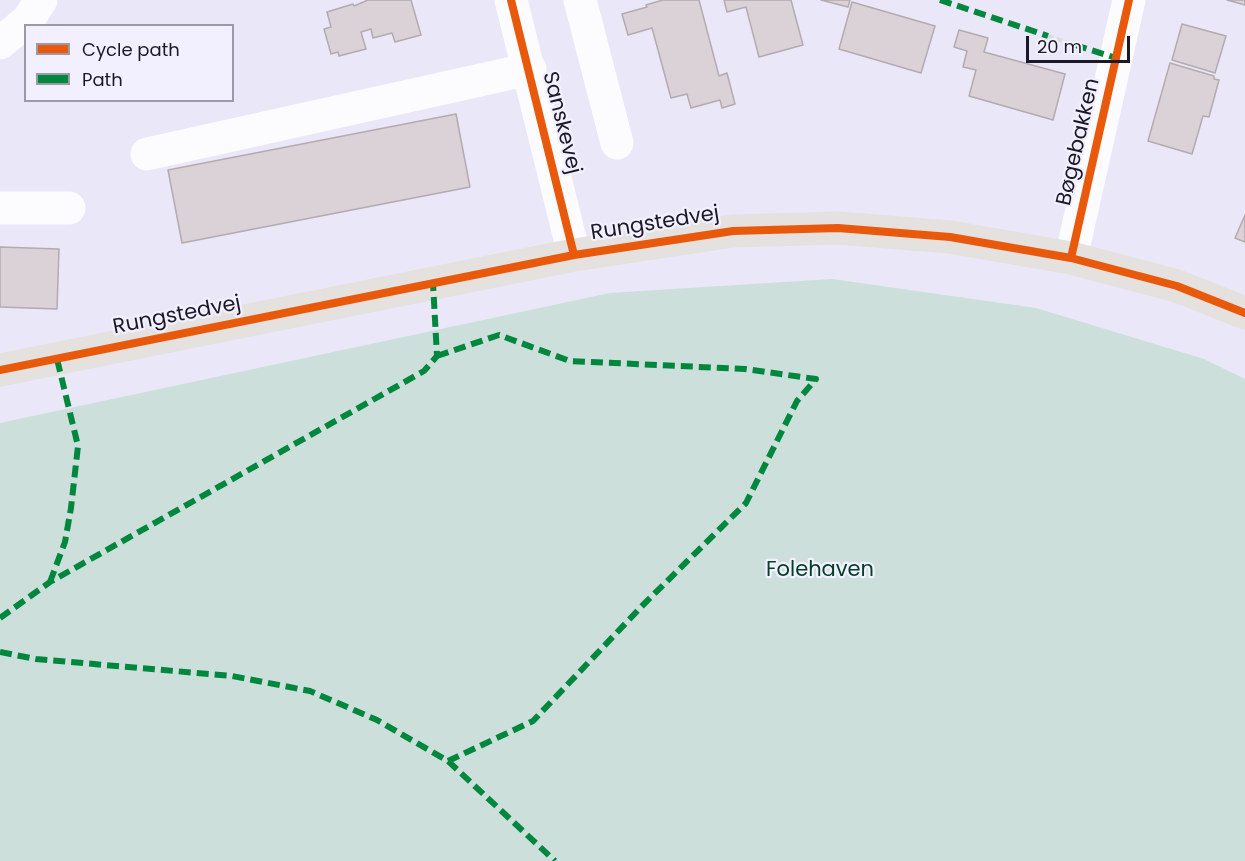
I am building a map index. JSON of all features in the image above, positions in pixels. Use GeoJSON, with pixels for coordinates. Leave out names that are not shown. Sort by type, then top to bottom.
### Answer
{"type":"FeatureCollection","features":[{"type":"Feature","properties":{"kind":"main road","name":"Rungstedvej"},"geometry":{"type":"LineString","coordinates":[[0,370],[574,255],[733,231],[837,228],[950,237],[1071,258],[1177,286],[1245,313]]}},
{"type":"Feature","properties":{"kind":"street"},"geometry":{"type":"LineString","coordinates":[[0,43],[28,20],[41,0]]}},
{"type":"Feature","properties":{"kind":"street","name":"Sanskevej"},"geometry":{"type":"LineString","coordinates":[[511,0],[530,69],[574,255]]}},
{"type":"Feature","properties":{"kind":"street"},"geometry":{"type":"LineString","coordinates":[[580,0],[617,143]]}},
{"type":"Feature","properties":{"kind":"street","name":"Bøgebakken"},"geometry":{"type":"LineString","coordinates":[[1071,258],[1129,0]]}},
{"type":"Feature","properties":{"kind":"street"},"geometry":{"type":"LineString","coordinates":[[147,154],[530,69]]}},
{"type":"Feature","properties":{"kind":"street"},"geometry":{"type":"LineString","coordinates":[[0,208],[69,208]]}},
{"type":"Feature","properties":{"kind":"path"},"geometry":{"type":"LineString","coordinates":[[1048,36],[1075,45]]}},
{"type":"Feature","properties":{"kind":"green space","name":"Folehaven"},"geometry":{"type":"Polygon","coordinates":[[[832,279],[1036,308],[1204,359],[1245,379],[1245,861],[0,861],[0,423],[610,293],[832,279]]]}},
{"type":"Feature","properties":{"kind":"building"},"geometry":{"type":"Polygon","coordinates":[[[368,0],[411,0],[421,35],[395,42],[392,33],[373,38],[371,29],[361,32],[366,49],[339,56],[338,52],[331,54],[324,29],[331,27],[327,12],[353,4],[354,6],[368,0]]]}},
{"type":"Feature","properties":{"kind":"building"},"geometry":{"type":"Polygon","coordinates":[[[663,0],[699,0],[719,76],[727,73],[735,104],[722,108],[720,100],[691,108],[687,94],[671,98],[652,28],[628,35],[622,14],[663,0]]]}},
{"type":"Feature","properties":{"kind":"building"},"geometry":{"type":"Polygon","coordinates":[[[724,0],[791,0],[803,45],[759,57],[746,7],[727,12],[724,0]]]}},
{"type":"Feature","properties":{"kind":"building"},"geometry":{"type":"Polygon","coordinates":[[[821,0],[850,0],[848,7],[821,0]]]}},
{"type":"Feature","properties":{"kind":"building"},"geometry":{"type":"Polygon","coordinates":[[[1227,0],[1245,0],[1245,5],[1227,0]]]}},
{"type":"Feature","properties":{"kind":"building"},"geometry":{"type":"Polygon","coordinates":[[[852,2],[935,26],[921,73],[839,49],[852,2]]]}},
{"type":"Feature","properties":{"kind":"building"},"geometry":{"type":"Polygon","coordinates":[[[1182,24],[1226,36],[1215,73],[1172,60],[1182,24]]]}},
{"type":"Feature","properties":{"kind":"building"},"geometry":{"type":"Polygon","coordinates":[[[959,30],[988,38],[984,52],[1065,74],[1053,120],[969,96],[976,70],[963,67],[967,51],[954,47],[959,30]]]}},
{"type":"Feature","properties":{"kind":"building"},"geometry":{"type":"Polygon","coordinates":[[[1170,63],[1214,76],[1214,79],[1219,80],[1209,117],[1203,116],[1192,154],[1148,141],[1170,63]]]}},
{"type":"Feature","properties":{"kind":"building"},"geometry":{"type":"Polygon","coordinates":[[[456,114],[470,187],[182,243],[168,170],[456,114]]]}},
{"type":"Feature","properties":{"kind":"building"},"geometry":{"type":"Polygon","coordinates":[[[1245,215],[1245,242],[1235,238],[1245,215]]]}},
{"type":"Feature","properties":{"kind":"building"},"geometry":{"type":"Polygon","coordinates":[[[0,247],[59,249],[57,309],[0,307],[0,247]]]}},
{"type":"Feature","properties":{"kind":"marked path"},"geometry":{"type":"LineString","coordinates":[[940,0],[1048,36]]}},
{"type":"Feature","properties":{"kind":"marked path"},"geometry":{"type":"LineString","coordinates":[[1075,45],[1116,58]]}},
{"type":"Feature","properties":{"kind":"marked path"},"geometry":{"type":"LineString","coordinates":[[0,618],[50,582],[424,371],[437,356],[433,283]]}},
{"type":"Feature","properties":{"kind":"marked path"},"geometry":{"type":"LineString","coordinates":[[437,356],[499,335],[570,361],[745,369],[816,379],[797,401],[746,503],[642,606],[533,721],[448,761]]}},
{"type":"Feature","properties":{"kind":"marked path"},"geometry":{"type":"LineString","coordinates":[[50,582],[65,542],[78,446],[57,359]]}},
{"type":"Feature","properties":{"kind":"marked path"},"geometry":{"type":"LineString","coordinates":[[0,652],[36,659],[232,676],[310,691],[377,720],[448,761],[555,861]]}},
{"type":"Feature","properties":{"kind":"cycle path"},"geometry":{"type":"LineString","coordinates":[[511,0],[574,255]]}},
{"type":"Feature","properties":{"kind":"cycle path"},"geometry":{"type":"LineString","coordinates":[[1071,258],[1129,0]]}},
{"type":"Feature","properties":{"kind":"cycle path"},"geometry":{"type":"LineString","coordinates":[[0,370],[574,255],[733,231],[838,228],[950,237],[1071,258],[1177,286],[1245,313]]}}]}
